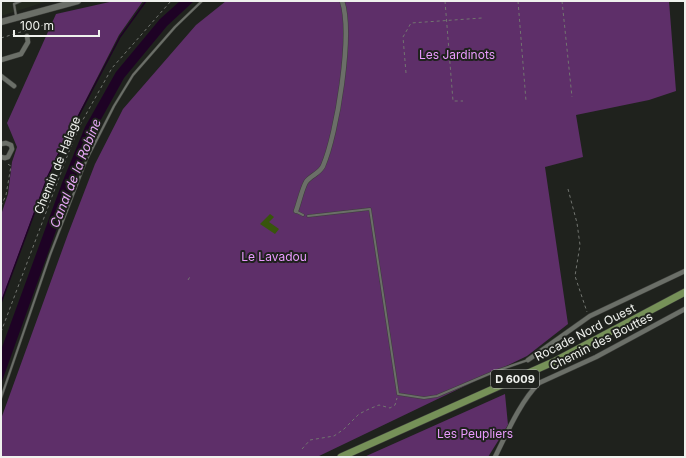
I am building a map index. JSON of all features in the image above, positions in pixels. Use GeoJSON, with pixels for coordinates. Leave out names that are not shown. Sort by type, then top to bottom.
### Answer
{"type":"FeatureCollection","features":[{"type":"Feature","properties":{"kind":"main road","name":"Rocade Nord Ouest"},"geometry":{"type":"LineString","coordinates":[[341,457],[552,362],[685,292]]}},
{"type":"Feature","properties":{"kind":"street"},"geometry":{"type":"LineString","coordinates":[[1,22],[78,1]]}},
{"type":"Feature","properties":{"kind":"street"},"geometry":{"type":"LineString","coordinates":[[296,211],[306,182],[322,168],[335,124],[341,88],[346,29],[342,1]]}},
{"type":"Feature","properties":{"kind":"street"},"geometry":{"type":"LineString","coordinates":[[1,60],[21,54],[28,42],[27,36]]}},
{"type":"Feature","properties":{"kind":"street"},"geometry":{"type":"LineString","coordinates":[[1,76],[14,86]]}},
{"type":"Feature","properties":{"kind":"street"},"geometry":{"type":"LineString","coordinates":[[1,144],[6,143],[11,145],[12,149],[8,157],[1,158]]}},
{"type":"Feature","properties":{"kind":"street","name":"Chemin des Bouttes"},"geometry":{"type":"LineString","coordinates":[[528,360],[590,316],[685,270]]}},
{"type":"Feature","properties":{"kind":"street","name":"Chemin des Bouttes"},"geometry":{"type":"LineString","coordinates":[[495,457],[516,416],[532,390],[539,384],[596,357],[685,309]]}},
{"type":"Feature","properties":{"kind":"lane"},"geometry":{"type":"LineString","coordinates":[[16,17],[14,4],[21,1]]}},
{"type":"Feature","properties":{"kind":"lane"},"geometry":{"type":"LineString","coordinates":[[1,398],[50,255],[87,159],[114,106],[133,74],[175,27],[202,1]]}},
{"type":"Feature","properties":{"kind":"lane"},"geometry":{"type":"LineString","coordinates":[[308,216],[370,209],[398,394],[424,398],[437,396],[496,371],[528,360]]}},
{"type":"Feature","properties":{"kind":"lane"},"geometry":{"type":"LineString","coordinates":[[296,211],[303,215]]}},
{"type":"Feature","properties":{"kind":"path","name":"Chemin de Halage"},"geometry":{"type":"LineString","coordinates":[[1,332],[80,125],[112,68],[171,1]]}},
{"type":"Feature","properties":{"kind":"path"},"geometry":{"type":"LineString","coordinates":[[445,1],[453,101],[464,101]]}},
{"type":"Feature","properties":{"kind":"path"},"geometry":{"type":"LineString","coordinates":[[518,1],[526,101]]}},
{"type":"Feature","properties":{"kind":"path"},"geometry":{"type":"LineString","coordinates":[[562,1],[572,97]]}},
{"type":"Feature","properties":{"kind":"path"},"geometry":{"type":"LineString","coordinates":[[25,15],[29,30]]}},
{"type":"Feature","properties":{"kind":"path"},"geometry":{"type":"LineString","coordinates":[[406,73],[403,37],[411,24],[482,18]]}},
{"type":"Feature","properties":{"kind":"path"},"geometry":{"type":"LineString","coordinates":[[1,38],[47,24]]}},
{"type":"Feature","properties":{"kind":"path"},"geometry":{"type":"LineString","coordinates":[[1,158],[11,166],[6,195],[1,206]]}},
{"type":"Feature","properties":{"kind":"path"},"geometry":{"type":"LineString","coordinates":[[568,189],[577,223],[580,245],[575,276],[590,316]]}},
{"type":"Feature","properties":{"kind":"path"},"geometry":{"type":"LineString","coordinates":[[188,280],[191,275]]}},
{"type":"Feature","properties":{"kind":"path"},"geometry":{"type":"LineString","coordinates":[[302,449],[310,440],[334,436],[344,429],[359,414],[369,409],[378,405],[390,408],[395,405],[398,394]]}},
{"type":"Feature","properties":{"kind":"shaded area"},"geometry":{"type":"Polygon","coordinates":[[[1,1],[48,1],[1,16],[1,1]]]}},
{"type":"Feature","properties":{"kind":"green space"},"geometry":{"type":"Polygon","coordinates":[[[114,1],[143,1],[119,35],[54,162],[1,302],[1,215],[8,194],[12,162],[17,147],[7,123],[56,14],[114,1]]]}},
{"type":"Feature","properties":{"kind":"green space","name":"Le Lavadou"},"geometry":{"type":"Polygon","coordinates":[[[226,1],[669,1],[676,91],[649,100],[576,115],[583,157],[545,167],[568,324],[527,356],[317,457],[1,457],[1,419],[95,164],[123,109],[196,25],[226,1]]]}},
{"type":"Feature","properties":{"kind":"green space","name":"Les Peupliers"},"geometry":{"type":"Polygon","coordinates":[[[505,394],[508,425],[488,457],[364,457],[505,394]]]}},
{"type":"Feature","properties":{"kind":"water","name":"Canal de la Robine"},"geometry":{"type":"Polygon","coordinates":[[[180,1],[194,1],[167,26],[124,78],[94,132],[72,186],[1,384],[1,350],[62,183],[85,127],[116,72],[160,19],[180,1]]]}},
{"type":"Feature","properties":{"kind":"building"},"geometry":{"type":"Polygon","coordinates":[[[270,214],[274,217],[269,222],[279,229],[275,234],[260,224],[270,214]]]}},
{"type":"Feature","properties":{"kind":"waterway"},"geometry":{"type":"LineString","coordinates":[[1,303],[48,176],[58,155],[120,37],[146,1]]}},
{"type":"Feature","properties":{"kind":"park label","name":"Les Jardinots"},"geometry":{"type":"Point","coordinates":[457,54]}}]}
